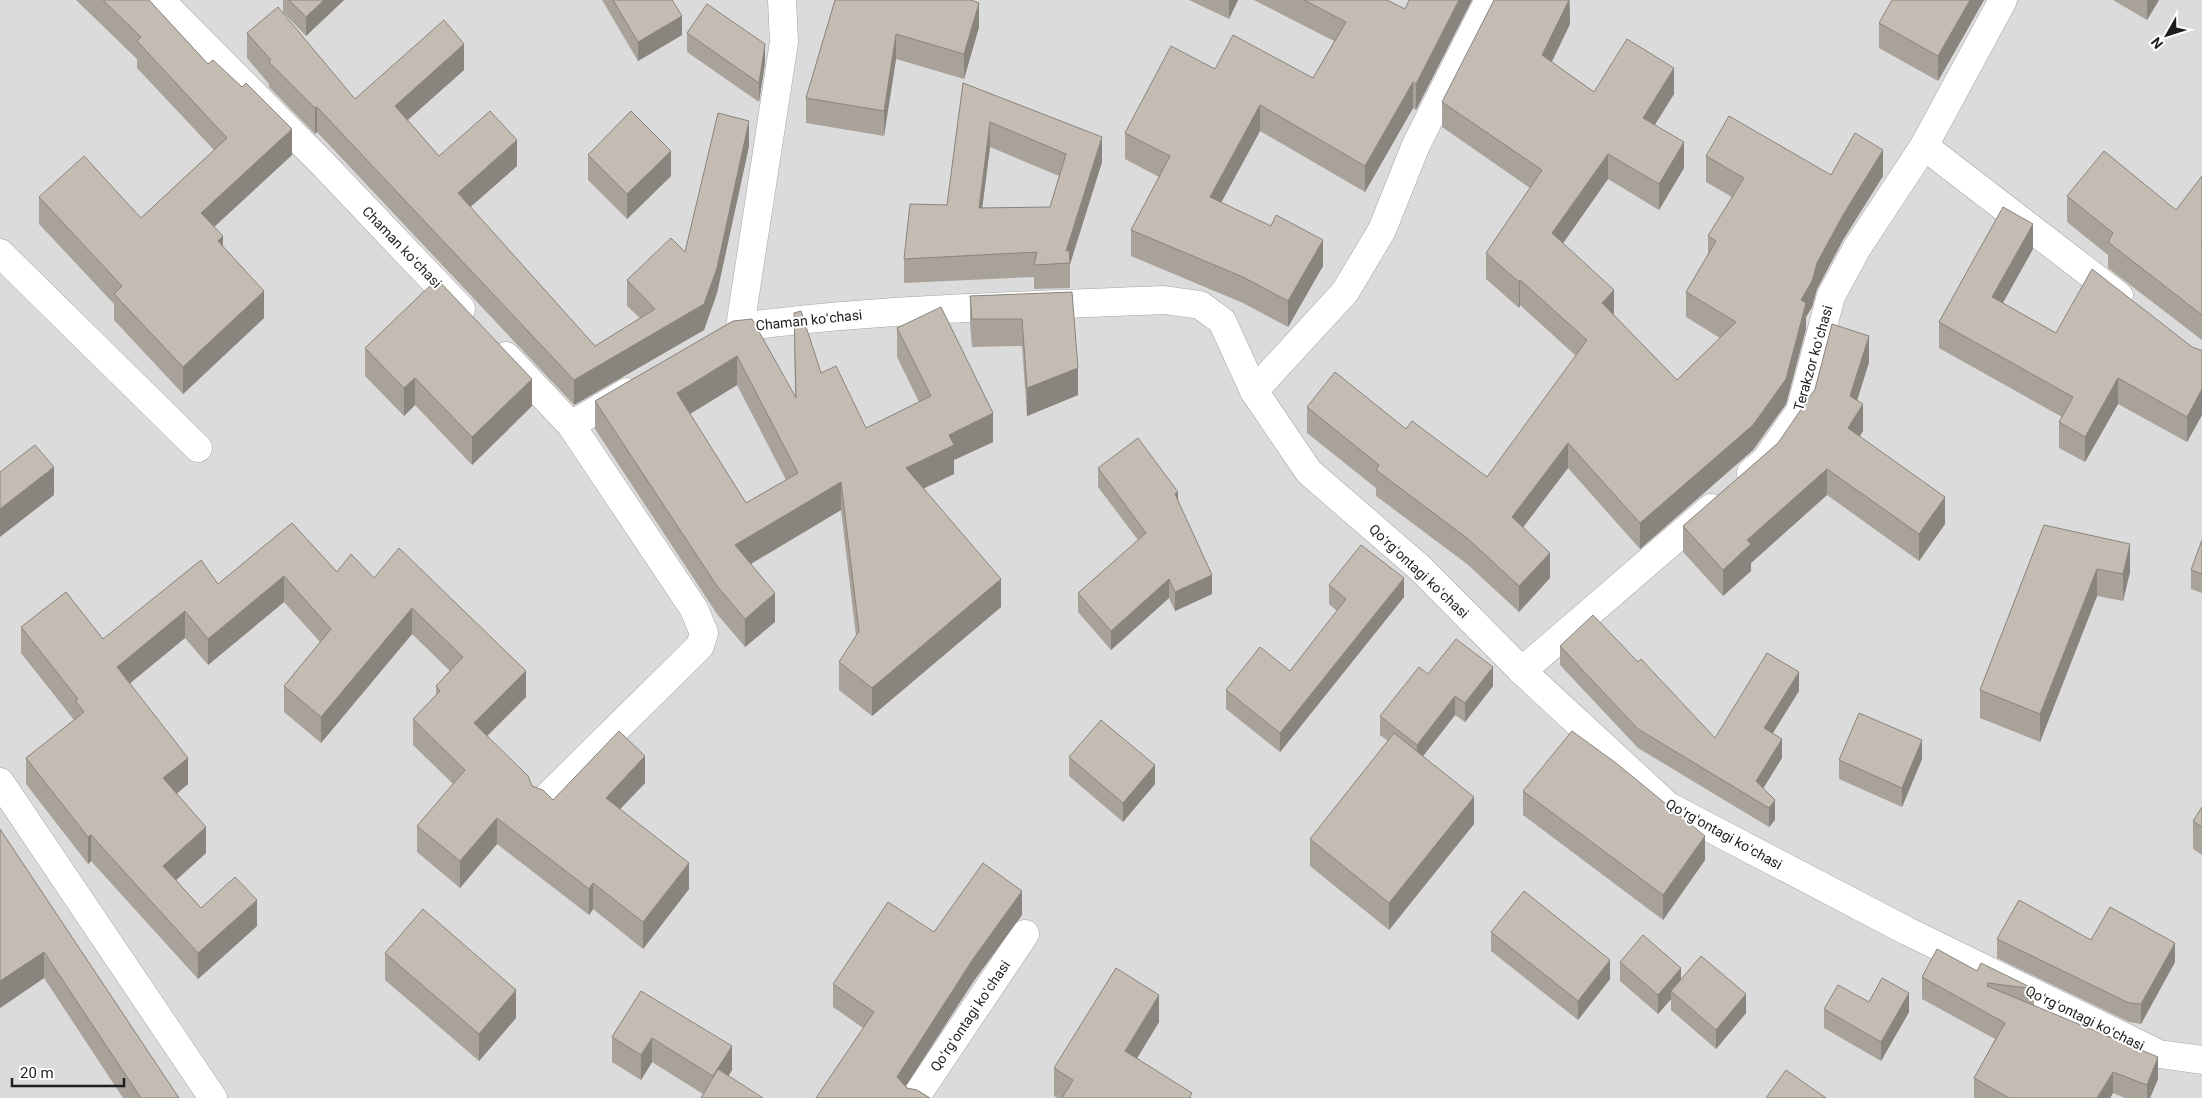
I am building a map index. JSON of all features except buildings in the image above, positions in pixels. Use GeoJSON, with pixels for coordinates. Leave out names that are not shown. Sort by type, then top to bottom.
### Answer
{"type":"FeatureCollection","features":[{"type":"Feature","properties":{"kind":"street","name":"Chaman koʻchasi"},"geometry":{"type":"LineString","coordinates":[[160,0],[324,166],[571,425],[694,609],[704,633],[700,646],[543,801]]}},
{"type":"Feature","properties":{"kind":"street"},"geometry":{"type":"LineString","coordinates":[[740,327],[784,42],[782,0]]}},
{"type":"Feature","properties":{"kind":"street"},"geometry":{"type":"LineString","coordinates":[[1254,391],[1345,292],[1382,230],[1416,145],[1489,0]]}},
{"type":"Feature","properties":{"kind":"street","name":"Terakzor koʻchasi"},"geometry":{"type":"LineString","coordinates":[[1522,671],[1764,461],[1800,411],[1831,296],[1857,248],[1924,146],[2003,0]]}},
{"type":"Feature","properties":{"kind":"street"},"geometry":{"type":"LineString","coordinates":[[1924,146],[2140,312]]}},
{"type":"Feature","properties":{"kind":"street"},"geometry":{"type":"LineString","coordinates":[[0,253],[198,448]]}},
{"type":"Feature","properties":{"kind":"street","name":"Chaman koʻchasi"},"geometry":{"type":"LineString","coordinates":[[714,342],[740,327],[804,318],[930,310],[1164,300],[1200,305],[1222,321],[1254,391]]}},
{"type":"Feature","properties":{"kind":"street"},"geometry":{"type":"LineString","coordinates":[[571,425],[647,381]]}},
{"type":"Feature","properties":{"kind":"street","name":"Qoʻrgʻontagi koʻchasi"},"geometry":{"type":"LineString","coordinates":[[1254,391],[1308,472],[1420,568],[1522,671],[1668,806],[1907,931],[2159,1054],[2202,1060]]}},
{"type":"Feature","properties":{"kind":"street"},"geometry":{"type":"LineString","coordinates":[[0,782],[213,1098]]}},
{"type":"Feature","properties":{"kind":"street","name":"Qoʻrgʻontagi koʻchasi"},"geometry":{"type":"LineString","coordinates":[[915,1098],[1024,934]]}},
{"type":"Feature","properties":{"kind":"shaded area"},"geometry":{"type":"Polygon","coordinates":[[[0,0],[2202,0],[2202,1098],[0,1098],[0,0]]]}}]}
